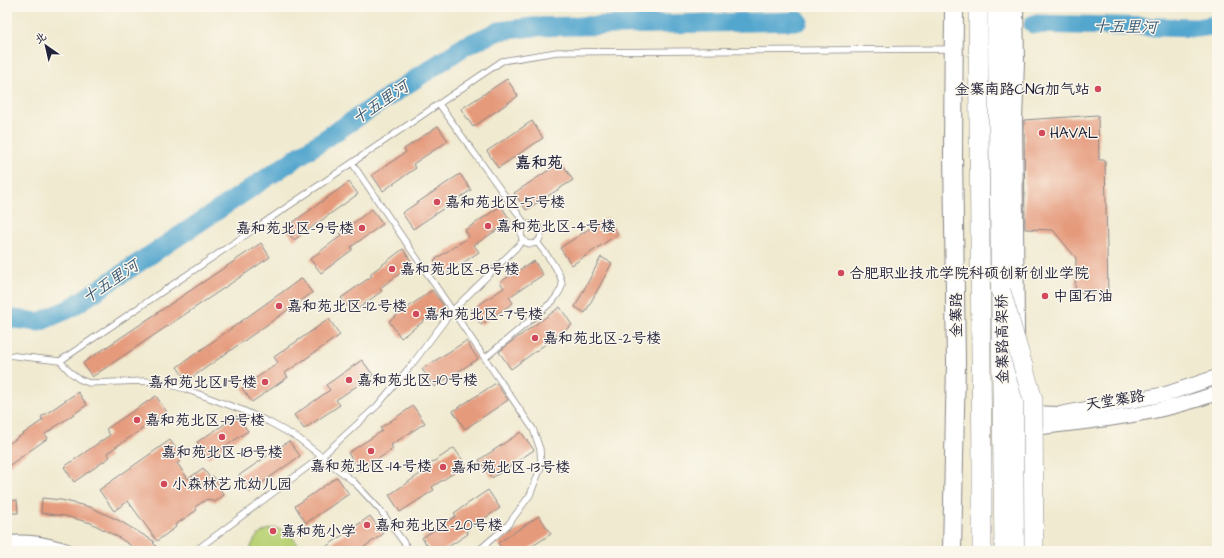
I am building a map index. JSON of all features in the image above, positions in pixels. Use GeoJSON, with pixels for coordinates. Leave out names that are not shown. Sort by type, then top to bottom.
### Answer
{"type":"FeatureCollection","features":[{"type":"Feature","properties":{"kind":"highway","name":"金寨路高架桥"},"geometry":{"type":"LineString","coordinates":[[978,7],[982,551]]}},
{"type":"Feature","properties":{"kind":"highway","name":"金寨路高架桥"},"geometry":{"type":"LineString","coordinates":[[997,7],[1004,551]]}},
{"type":"Feature","properties":{"kind":"highway"},"geometry":{"type":"LineString","coordinates":[[1001,290],[1034,400],[1034,551]]}},
{"type":"Feature","properties":{"kind":"main road","name":"金寨路"},"geometry":{"type":"LineString","coordinates":[[952,551],[956,363],[953,153],[954,7]]}},
{"type":"Feature","properties":{"kind":"main road"},"geometry":{"type":"LineString","coordinates":[[1014,7],[1015,62],[1013,120],[1018,551]]}},
{"type":"Feature","properties":{"kind":"street"},"geometry":{"type":"LineString","coordinates":[[1016,421],[1166,394],[1217,377]]}},
{"type":"Feature","properties":{"kind":"street","name":"天堂寨路"},"geometry":{"type":"LineString","coordinates":[[1016,421],[1105,421],[1195,401],[1217,393]]}},
{"type":"Feature","properties":{"kind":"street"},"geometry":{"type":"LineString","coordinates":[[7,543],[24,542],[49,545],[67,551]]}},
{"type":"Feature","properties":{"kind":"lane"},"geometry":{"type":"LineString","coordinates":[[7,355],[60,361],[502,61],[557,52],[954,49]]}},
{"type":"Feature","properties":{"kind":"lane"},"geometry":{"type":"LineString","coordinates":[[440,104],[526,225]]}},
{"type":"Feature","properties":{"kind":"lane"},"geometry":{"type":"LineString","coordinates":[[352,163],[533,429],[540,449],[542,467],[530,495],[508,525],[478,551]]}},
{"type":"Feature","properties":{"kind":"lane"},"geometry":{"type":"LineString","coordinates":[[534,224],[540,228],[541,234],[537,242],[529,243],[524,240],[521,231],[526,225],[534,224]]}},
{"type":"Feature","properties":{"kind":"lane"},"geometry":{"type":"LineString","coordinates":[[195,551],[321,457],[377,406],[413,363],[452,311],[524,240]]}},
{"type":"Feature","properties":{"kind":"lane"},"geometry":{"type":"LineString","coordinates":[[485,358],[560,293],[562,285],[560,277],[537,242]]}},
{"type":"Feature","properties":{"kind":"lane"},"geometry":{"type":"LineString","coordinates":[[60,361],[79,379],[89,383],[102,384],[121,381],[164,383],[186,389],[269,422],[298,438],[354,482],[381,511],[410,551]]}},
{"type":"Feature","properties":{"kind":"green space"},"geometry":{"type":"Polygon","coordinates":[[[275,528],[288,534],[303,551],[250,551],[253,542],[258,535],[266,530],[275,528]]]}},
{"type":"Feature","properties":{"kind":"building"},"geometry":{"type":"Polygon","coordinates":[[[507,79],[518,96],[473,127],[461,109],[507,79]]]}},
{"type":"Feature","properties":{"kind":"building"},"geometry":{"type":"Polygon","coordinates":[[[1098,115],[1099,160],[1105,160],[1108,293],[1075,292],[1076,258],[1053,230],[1025,229],[1024,120],[1098,115]]]}},
{"type":"Feature","properties":{"kind":"building"},"geometry":{"type":"Polygon","coordinates":[[[532,121],[543,138],[498,168],[487,151],[532,121]]]}},
{"type":"Feature","properties":{"kind":"building"},"geometry":{"type":"Polygon","coordinates":[[[438,126],[448,141],[413,164],[416,168],[383,191],[372,175],[406,152],[404,149],[438,126]]]}},
{"type":"Feature","properties":{"kind":"building"},"geometry":{"type":"Polygon","coordinates":[[[561,162],[573,180],[526,210],[514,193],[561,162]]]}},
{"type":"Feature","properties":{"kind":"building","name":"嘉和苑北区-5号楼"},"geometry":{"type":"Polygon","coordinates":[[[460,174],[471,190],[413,229],[402,213],[460,174]]]}},
{"type":"Feature","properties":{"kind":"building"},"geometry":{"type":"Polygon","coordinates":[[[349,182],[358,194],[294,240],[285,228],[349,182]]]}},
{"type":"Feature","properties":{"kind":"building"},"geometry":{"type":"Polygon","coordinates":[[[501,206],[511,221],[474,245],[479,252],[445,275],[434,260],[469,237],[465,230],[501,206]]]}},
{"type":"Feature","properties":{"kind":"building"},"geometry":{"type":"Polygon","coordinates":[[[372,209],[383,224],[351,247],[352,250],[321,273],[310,259],[342,235],[340,233],[372,209]]]}},
{"type":"Feature","properties":{"kind":"building"},"geometry":{"type":"Polygon","coordinates":[[[607,217],[618,234],[572,265],[560,248],[607,217]]]}},
{"type":"Feature","properties":{"kind":"building"},"geometry":{"type":"Polygon","coordinates":[[[261,243],[270,257],[92,377],[83,363],[261,243]]]}},
{"type":"Feature","properties":{"kind":"building"},"geometry":{"type":"Polygon","coordinates":[[[403,249],[413,264],[380,288],[382,291],[352,313],[341,298],[372,276],[370,274],[403,249]]]}},
{"type":"Feature","properties":{"kind":"building"},"geometry":{"type":"Polygon","coordinates":[[[601,257],[612,263],[585,313],[575,307],[601,257]]]}},
{"type":"Feature","properties":{"kind":"building"},"geometry":{"type":"Polygon","coordinates":[[[534,261],[543,275],[509,297],[513,303],[481,325],[471,310],[504,288],[500,282],[534,261]]]}},
{"type":"Feature","properties":{"kind":"building"},"geometry":{"type":"Polygon","coordinates":[[[302,278],[312,293],[187,381],[177,367],[302,278]]]}},
{"type":"Feature","properties":{"kind":"building","name":"嘉和苑北区-7号楼"},"geometry":{"type":"Polygon","coordinates":[[[432,290],[444,306],[401,338],[389,321],[432,290]]]}},
{"type":"Feature","properties":{"kind":"building","name":"嘉和苑北区-2号楼"},"geometry":{"type":"Polygon","coordinates":[[[560,307],[572,325],[511,369],[499,352],[560,307]]]}},
{"type":"Feature","properties":{"kind":"building"},"geometry":{"type":"Polygon","coordinates":[[[329,319],[340,335],[285,373],[288,377],[252,402],[242,388],[278,363],[274,357],[329,319]]]}},
{"type":"Feature","properties":{"kind":"building"},"geometry":{"type":"Polygon","coordinates":[[[466,341],[478,359],[434,387],[422,369],[466,341]]]}},
{"type":"Feature","properties":{"kind":"building"},"geometry":{"type":"Polygon","coordinates":[[[362,360],[373,375],[336,400],[340,405],[304,429],[294,415],[330,390],[326,385],[362,360]]]}},
{"type":"Feature","properties":{"kind":"building"},"geometry":{"type":"Polygon","coordinates":[[[496,383],[508,400],[465,429],[453,411],[496,383]]]}},
{"type":"Feature","properties":{"kind":"building"},"geometry":{"type":"Polygon","coordinates":[[[78,392],[87,405],[45,434],[48,438],[7,467],[7,445],[43,420],[41,417],[78,392]]]}},
{"type":"Feature","properties":{"kind":"building"},"geometry":{"type":"Polygon","coordinates":[[[156,396],[167,412],[107,453],[110,457],[74,482],[64,467],[110,435],[106,429],[156,396]]]}},
{"type":"Feature","properties":{"kind":"building"},"geometry":{"type":"Polygon","coordinates":[[[413,406],[425,423],[391,445],[393,449],[360,471],[348,453],[382,431],[380,428],[413,406]]]}},
{"type":"Feature","properties":{"kind":"building","name":"嘉和苑北区-18号楼"},"geometry":{"type":"Polygon","coordinates":[[[237,416],[248,431],[208,458],[197,442],[237,416]]]}},
{"type":"Feature","properties":{"kind":"building"},"geometry":{"type":"Polygon","coordinates":[[[521,432],[534,450],[492,478],[479,460],[521,432]]]}},
{"type":"Feature","properties":{"kind":"building"},"geometry":{"type":"Polygon","coordinates":[[[170,440],[181,456],[178,458],[181,461],[177,463],[188,479],[203,468],[210,478],[213,476],[221,487],[220,489],[224,495],[215,502],[207,499],[195,507],[197,510],[175,525],[176,527],[157,541],[128,501],[114,511],[99,490],[170,440]]]}},
{"type":"Feature","properties":{"kind":"building"},"geometry":{"type":"Polygon","coordinates":[[[289,441],[300,456],[249,492],[238,476],[289,441]]]}},
{"type":"Feature","properties":{"kind":"building"},"geometry":{"type":"Polygon","coordinates":[[[454,448],[466,465],[432,487],[434,490],[400,512],[389,495],[423,472],[421,470],[454,448]]]}},
{"type":"Feature","properties":{"kind":"building"},"geometry":{"type":"Polygon","coordinates":[[[337,477],[349,494],[306,523],[295,506],[337,477]]]}},
{"type":"Feature","properties":{"kind":"building"},"geometry":{"type":"Polygon","coordinates":[[[488,490],[500,508],[466,531],[468,534],[442,551],[431,551],[422,538],[456,516],[454,513],[488,490]]]}},
{"type":"Feature","properties":{"kind":"building"},"geometry":{"type":"Polygon","coordinates":[[[42,498],[61,500],[90,507],[120,521],[155,542],[153,543],[161,551],[139,551],[118,537],[91,523],[65,516],[41,513],[42,498]]]}},
{"type":"Feature","properties":{"kind":"building"},"geometry":{"type":"Polygon","coordinates":[[[17,500],[18,513],[7,513],[7,501],[17,500]]]}},
{"type":"Feature","properties":{"kind":"building","name":"嘉和苑北区-20号楼"},"geometry":{"type":"Polygon","coordinates":[[[370,516],[383,534],[358,551],[320,551],[370,516]]]}},
{"type":"Feature","properties":{"kind":"building"},"geometry":{"type":"Polygon","coordinates":[[[539,516],[551,534],[525,551],[503,551],[498,543],[539,516]]]}},
{"type":"Feature","properties":{"kind":"waterway","name":"十五里河"},"geometry":{"type":"LineString","coordinates":[[7,318],[39,322],[69,309],[465,46],[499,31],[533,27],[799,21]]}},
{"type":"Feature","properties":{"kind":"waterway","name":"十五里河"},"geometry":{"type":"LineString","coordinates":[[1033,24],[1197,28],[1217,25]]}},
{"type":"Feature","properties":{"kind":"place","name":"金寨南路CNG加气站"},"geometry":{"type":"Point","coordinates":[1098,89]}},
{"type":"Feature","properties":{"kind":"place","name":"HAVAL"},"geometry":{"type":"Point","coordinates":[1042,133]}},
{"type":"Feature","properties":{"kind":"place","name":"嘉和苑北区-5号楼"},"geometry":{"type":"Point","coordinates":[437,202]}},
{"type":"Feature","properties":{"kind":"place","name":"嘉和苑北区-4号楼"},"geometry":{"type":"Point","coordinates":[488,226]}},
{"type":"Feature","properties":{"kind":"place","name":"嘉和苑北区-9号楼"},"geometry":{"type":"Point","coordinates":[362,228]}},
{"type":"Feature","properties":{"kind":"place","name":"嘉和苑北区-8号楼"},"geometry":{"type":"Point","coordinates":[392,269]}},
{"type":"Feature","properties":{"kind":"place","name":"合肥职业技术学院科硕创新创业学院"},"geometry":{"type":"Point","coordinates":[841,273]}},
{"type":"Feature","properties":{"kind":"place","name":"中国石油"},"geometry":{"type":"Point","coordinates":[1045,296]}},
{"type":"Feature","properties":{"kind":"place","name":"嘉和苑北区-12号楼"},"geometry":{"type":"Point","coordinates":[279,306]}},
{"type":"Feature","properties":{"kind":"place","name":"嘉和苑北区-7号楼"},"geometry":{"type":"Point","coordinates":[416,314]}},
{"type":"Feature","properties":{"kind":"place","name":"嘉和苑北区-2号楼"},"geometry":{"type":"Point","coordinates":[535,338]}},
{"type":"Feature","properties":{"kind":"place","name":"嘉和苑北区-10号楼"},"geometry":{"type":"Point","coordinates":[349,380]}},
{"type":"Feature","properties":{"kind":"place","name":"嘉和苑北区11号楼"},"geometry":{"type":"Point","coordinates":[265,382]}},
{"type":"Feature","properties":{"kind":"place","name":"嘉和苑北区-19号楼"},"geometry":{"type":"Point","coordinates":[137,420]}},
{"type":"Feature","properties":{"kind":"place","name":"嘉和苑北区-18号楼"},"geometry":{"type":"Point","coordinates":[222,437]}},
{"type":"Feature","properties":{"kind":"place","name":"嘉和苑北区-14号楼"},"geometry":{"type":"Point","coordinates":[371,451]}},
{"type":"Feature","properties":{"kind":"place","name":"嘉和苑北区-13号楼"},"geometry":{"type":"Point","coordinates":[443,467]}},
{"type":"Feature","properties":{"kind":"place","name":"小森林艺术幼儿园"},"geometry":{"type":"Point","coordinates":[164,484]}},
{"type":"Feature","properties":{"kind":"place","name":"嘉和苑北区-20号楼"},"geometry":{"type":"Point","coordinates":[367,525]}},
{"type":"Feature","properties":{"kind":"place","name":"嘉和苑小学"},"geometry":{"type":"Point","coordinates":[273,531]}},
{"type":"Feature","properties":{"kind":"district","name":"嘉和苑"},"geometry":{"type":"Point","coordinates":[539,162]}}]}
